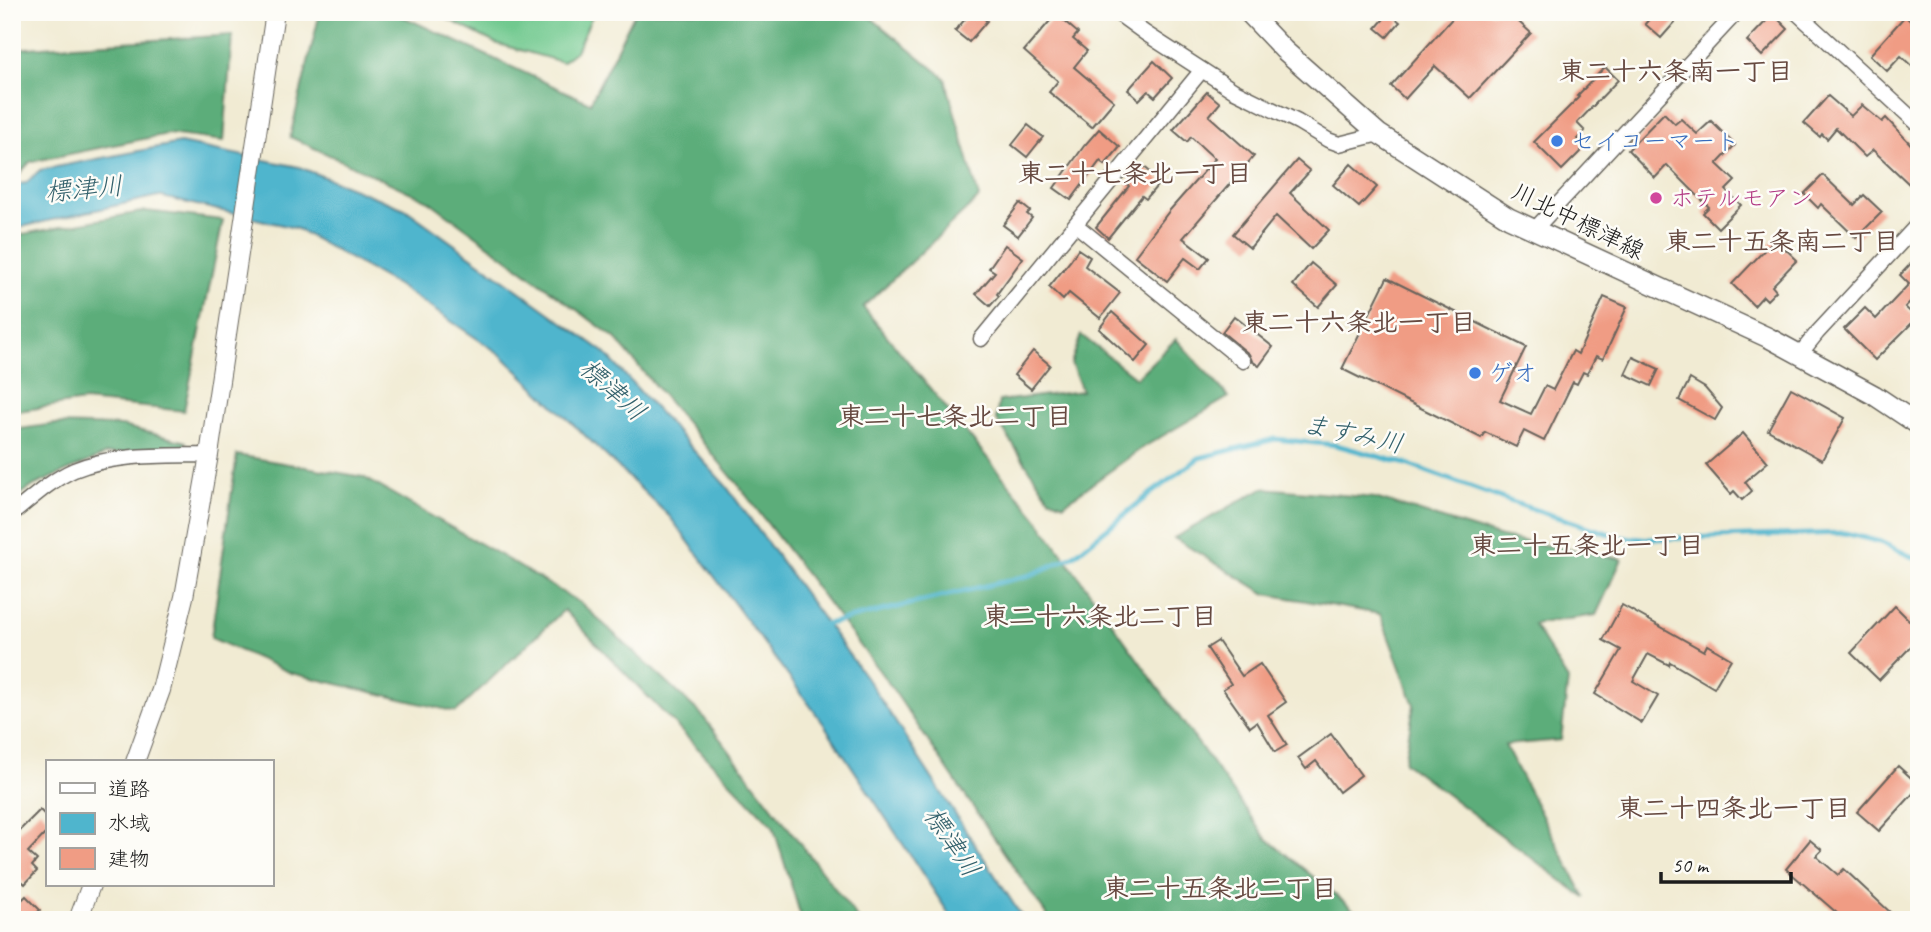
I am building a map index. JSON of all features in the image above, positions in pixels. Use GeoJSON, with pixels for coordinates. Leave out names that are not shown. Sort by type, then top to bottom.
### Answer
{"type":"FeatureCollection","features":[{"type":"Feature","properties":{"kind":"main road","name":"川北中標津線"},"geometry":{"type":"LineString","coordinates":[[1248,12],[1284,50],[1379,134],[1509,218],[1769,338],[1874,395],[1919,425]]}},
{"type":"Feature","properties":{"kind":"street"},"geometry":{"type":"LineString","coordinates":[[1116,12],[1233,90],[1339,145],[1379,134]]}},
{"type":"Feature","properties":{"kind":"street"},"geometry":{"type":"LineString","coordinates":[[1534,230],[1737,12]]}},
{"type":"Feature","properties":{"kind":"street"},"geometry":{"type":"LineString","coordinates":[[1796,12],[1919,125]]}},
{"type":"Feature","properties":{"kind":"street"},"geometry":{"type":"LineString","coordinates":[[136,760],[161,690],[184,597],[209,455],[274,15]]}},
{"type":"Feature","properties":{"kind":"street"},"geometry":{"type":"LineString","coordinates":[[981,339],[1202,70]]}},
{"type":"Feature","properties":{"kind":"street"},"geometry":{"type":"LineString","coordinates":[[1800,354],[1919,223]]}},
{"type":"Feature","properties":{"kind":"street"},"geometry":{"type":"LineString","coordinates":[[1076,225],[1243,361]]}},
{"type":"Feature","properties":{"kind":"street"},"geometry":{"type":"LineString","coordinates":[[12,514],[44,488],[74,470],[97,463],[132,457],[209,455]]}},
{"type":"Feature","properties":{"kind":"street"},"geometry":{"type":"LineString","coordinates":[[78,920],[91,886]]}},
{"type":"Feature","properties":{"kind":"green space"},"geometry":{"type":"Polygon","coordinates":[[[320,12],[393,12],[590,103],[635,12],[864,12],[945,78],[979,198],[863,307],[1036,517],[1266,838],[1366,920],[1050,920],[890,685],[736,482],[615,338],[429,201],[290,137],[320,12]]]}},
{"type":"Feature","properties":{"kind":"green space"},"geometry":{"type":"Polygon","coordinates":[[[434,12],[594,12],[576,51],[562,62],[495,43],[434,12]]]}},
{"type":"Feature","properties":{"kind":"green space"},"geometry":{"type":"Polygon","coordinates":[[[232,35],[224,141],[168,134],[30,162],[12,179],[12,49],[232,35]]]}},
{"type":"Feature","properties":{"kind":"green space"},"geometry":{"type":"Polygon","coordinates":[[[146,211],[223,220],[184,411],[84,401],[12,412],[12,236],[146,211]]]}},
{"type":"Feature","properties":{"kind":"green space"},"geometry":{"type":"Polygon","coordinates":[[[1081,335],[1136,378],[1176,339],[1229,397],[1142,448],[1064,504],[1049,498],[996,419],[999,401],[1082,391],[1071,363],[1081,335]]]}},
{"type":"Feature","properties":{"kind":"green space"},"geometry":{"type":"Polygon","coordinates":[[[55,424],[122,426],[186,442],[183,451],[106,454],[35,485],[12,500],[12,430],[55,424]]]}},
{"type":"Feature","properties":{"kind":"green space"},"geometry":{"type":"Polygon","coordinates":[[[237,455],[363,477],[582,604],[701,714],[859,920],[802,920],[773,826],[564,610],[456,712],[291,673],[211,638],[237,455]]]}},
{"type":"Feature","properties":{"kind":"green space"},"geometry":{"type":"Polygon","coordinates":[[[1263,488],[1375,498],[1501,537],[1622,559],[1596,615],[1533,624],[1568,680],[1561,740],[1505,745],[1585,898],[1404,762],[1414,705],[1380,614],[1266,594],[1174,538],[1263,488]]]}},
{"type":"Feature","properties":{"kind":"water","name":"標津川"},"geometry":{"type":"Polygon","coordinates":[[[180,143],[299,167],[405,209],[604,352],[726,486],[874,689],[1024,920],[953,920],[823,723],[670,517],[500,354],[397,285],[295,228],[158,196],[12,229],[12,185],[26,183],[40,170],[180,143]]]}},
{"type":"Feature","properties":{"kind":"building"},"geometry":{"type":"Polygon","coordinates":[[[971,12],[976,12],[987,21],[969,42],[955,31],[971,12]]]}},
{"type":"Feature","properties":{"kind":"building"},"geometry":{"type":"Polygon","coordinates":[[[1458,12],[1508,12],[1531,33],[1470,98],[1435,66],[1405,99],[1391,86],[1458,12]]]}},
{"type":"Feature","properties":{"kind":"building"},"geometry":{"type":"Polygon","coordinates":[[[1655,12],[1684,12],[1661,38],[1645,24],[1655,12]]]}},
{"type":"Feature","properties":{"kind":"building"},"geometry":{"type":"Polygon","coordinates":[[[1389,13],[1400,22],[1387,37],[1376,28],[1389,13]]]}},
{"type":"Feature","properties":{"kind":"building"},"geometry":{"type":"Polygon","coordinates":[[[1056,14],[1078,33],[1073,39],[1087,51],[1074,67],[1114,101],[1092,127],[1049,92],[1058,81],[1024,51],[1056,14]]]}},
{"type":"Feature","properties":{"kind":"building"},"geometry":{"type":"Polygon","coordinates":[[[1773,14],[1788,29],[1762,56],[1747,41],[1773,14]]]}},
{"type":"Feature","properties":{"kind":"building"},"geometry":{"type":"Polygon","coordinates":[[[1905,16],[1919,29],[1919,73],[1901,56],[1887,71],[1870,55],[1905,16]]]}},
{"type":"Feature","properties":{"kind":"building"},"geometry":{"type":"Polygon","coordinates":[[[1154,61],[1172,78],[1155,97],[1148,91],[1139,100],[1128,90],[1154,61]]]}},
{"type":"Feature","properties":{"kind":"building","name":"セイコーマート"},"geometry":{"type":"Polygon","coordinates":[[[1605,67],[1618,80],[1577,123],[1585,131],[1577,139],[1585,147],[1562,170],[1534,142],[1605,67]]]}},
{"type":"Feature","properties":{"kind":"building"},"geometry":{"type":"Polygon","coordinates":[[[1207,92],[1220,103],[1209,116],[1254,156],[1183,238],[1209,258],[1200,269],[1185,258],[1167,281],[1135,256],[1170,210],[1215,159],[1191,137],[1187,142],[1173,130],[1207,92]]]}},
{"type":"Feature","properties":{"kind":"building"},"geometry":{"type":"Polygon","coordinates":[[[1828,96],[1851,116],[1862,105],[1882,122],[1886,118],[1919,153],[1919,174],[1909,184],[1873,150],[1865,157],[1836,128],[1827,139],[1822,134],[1820,137],[1804,123],[1828,96]]]}},
{"type":"Feature","properties":{"kind":"building"},"geometry":{"type":"Polygon","coordinates":[[[1664,113],[1675,124],[1681,119],[1697,134],[1711,121],[1735,145],[1717,164],[1735,181],[1726,190],[1741,205],[1718,228],[1703,213],[1709,207],[1667,165],[1655,178],[1628,150],[1664,113]]]}},
{"type":"Feature","properties":{"kind":"building"},"geometry":{"type":"Polygon","coordinates":[[[1028,125],[1043,137],[1027,157],[1012,145],[1028,125]]]}},
{"type":"Feature","properties":{"kind":"building"},"geometry":{"type":"Polygon","coordinates":[[[1099,129],[1120,147],[1105,165],[1100,161],[1071,200],[1054,188],[1099,129]]]}},
{"type":"Feature","properties":{"kind":"building"},"geometry":{"type":"Polygon","coordinates":[[[1297,160],[1310,171],[1290,193],[1329,230],[1311,249],[1276,216],[1250,248],[1233,234],[1297,160]]]}},
{"type":"Feature","properties":{"kind":"building"},"geometry":{"type":"Polygon","coordinates":[[[1351,164],[1377,187],[1359,207],[1333,185],[1351,164]]]}},
{"type":"Feature","properties":{"kind":"building"},"geometry":{"type":"Polygon","coordinates":[[[1142,165],[1161,181],[1146,199],[1142,196],[1108,238],[1096,227],[1142,165]]]}},
{"type":"Feature","properties":{"kind":"building"},"geometry":{"type":"Polygon","coordinates":[[[1823,175],[1854,205],[1864,195],[1882,212],[1856,238],[1821,204],[1818,208],[1804,194],[1823,175]]]}},
{"type":"Feature","properties":{"kind":"building"},"geometry":{"type":"Polygon","coordinates":[[[1020,203],[1030,211],[1027,214],[1032,218],[1018,236],[1003,225],[1020,203]]]}},
{"type":"Feature","properties":{"kind":"building"},"geometry":{"type":"Polygon","coordinates":[[[1775,239],[1797,260],[1772,286],[1776,291],[1767,300],[1763,296],[1754,306],[1732,284],[1775,239]]]}},
{"type":"Feature","properties":{"kind":"building"},"geometry":{"type":"Polygon","coordinates":[[[1005,245],[1023,258],[990,306],[976,294],[995,272],[989,268],[1005,245]]]}},
{"type":"Feature","properties":{"kind":"building"},"geometry":{"type":"Polygon","coordinates":[[[1078,249],[1090,257],[1085,266],[1120,293],[1100,318],[1069,293],[1063,300],[1049,287],[1078,249]]]}},
{"type":"Feature","properties":{"kind":"building"},"geometry":{"type":"Polygon","coordinates":[[[1919,255],[1919,293],[1905,307],[1917,318],[1875,360],[1844,329],[1865,308],[1876,319],[1909,284],[1900,275],[1919,255]]]}},
{"type":"Feature","properties":{"kind":"building"},"geometry":{"type":"Polygon","coordinates":[[[1311,263],[1337,285],[1318,307],[1293,285],[1311,263]]]}},
{"type":"Feature","properties":{"kind":"building"},"geometry":{"type":"Polygon","coordinates":[[[1387,278],[1526,347],[1500,400],[1531,414],[1545,386],[1553,390],[1573,351],[1578,354],[1604,297],[1627,307],[1603,359],[1596,356],[1587,374],[1583,372],[1577,384],[1573,382],[1544,441],[1524,431],[1516,447],[1485,432],[1481,438],[1342,369],[1387,278]]]}},
{"type":"Feature","properties":{"kind":"building"},"geometry":{"type":"Polygon","coordinates":[[[1112,312],[1149,345],[1135,362],[1099,329],[1112,312]]]}},
{"type":"Feature","properties":{"kind":"building"},"geometry":{"type":"Polygon","coordinates":[[[1234,316],[1273,347],[1259,366],[1222,332],[1234,316]]]}},
{"type":"Feature","properties":{"kind":"building"},"geometry":{"type":"Polygon","coordinates":[[[1033,351],[1050,365],[1031,389],[1014,375],[1033,351]]]}},
{"type":"Feature","properties":{"kind":"building"},"geometry":{"type":"Polygon","coordinates":[[[1633,357],[1659,369],[1651,386],[1625,374],[1633,357]]]}},
{"type":"Feature","properties":{"kind":"building"},"geometry":{"type":"Polygon","coordinates":[[[1690,379],[1705,388],[1722,408],[1715,420],[1679,400],[1690,379]]]}},
{"type":"Feature","properties":{"kind":"building"},"geometry":{"type":"Polygon","coordinates":[[[1791,388],[1845,418],[1822,460],[1768,430],[1791,388]]]}},
{"type":"Feature","properties":{"kind":"building"},"geometry":{"type":"Polygon","coordinates":[[[1743,433],[1768,462],[1745,482],[1752,491],[1742,500],[1734,491],[1731,494],[1706,465],[1743,433]]]}},
{"type":"Feature","properties":{"kind":"building"},"geometry":{"type":"Polygon","coordinates":[[[1622,605],[1704,651],[1707,645],[1731,659],[1714,688],[1670,662],[1669,665],[1648,654],[1633,681],[1658,696],[1642,723],[1595,694],[1621,650],[1603,640],[1622,605]]]}},
{"type":"Feature","properties":{"kind":"building"},"geometry":{"type":"Polygon","coordinates":[[[1895,606],[1919,630],[1919,638],[1879,680],[1851,653],[1895,606]]]}},
{"type":"Feature","properties":{"kind":"building"},"geometry":{"type":"Polygon","coordinates":[[[1218,641],[1242,676],[1260,664],[1286,702],[1268,715],[1287,745],[1275,752],[1257,722],[1250,727],[1223,689],[1231,684],[1207,648],[1218,641]]]}},
{"type":"Feature","properties":{"kind":"building"},"geometry":{"type":"Polygon","coordinates":[[[1331,734],[1361,775],[1339,792],[1316,761],[1306,769],[1298,758],[1331,734]]]}},
{"type":"Feature","properties":{"kind":"building"},"geometry":{"type":"Polygon","coordinates":[[[1898,766],[1919,787],[1879,831],[1857,812],[1898,766]]]}},
{"type":"Feature","properties":{"kind":"building"},"geometry":{"type":"Polygon","coordinates":[[[40,810],[46,816],[46,833],[28,852],[37,860],[32,866],[37,871],[25,884],[12,872],[12,838],[40,810]]]}},
{"type":"Feature","properties":{"kind":"building"},"geometry":{"type":"Polygon","coordinates":[[[1810,840],[1822,850],[1816,856],[1838,875],[1844,869],[1891,913],[1885,920],[1845,920],[1786,869],[1810,840]]]}},
{"type":"Feature","properties":{"kind":"building"},"geometry":{"type":"Polygon","coordinates":[[[26,896],[40,910],[30,920],[12,920],[12,909],[26,896]]]}},
{"type":"Feature","properties":{"kind":"waterway","name":"ますみ川"},"geometry":{"type":"LineString","coordinates":[[823,625],[1031,575],[1073,556],[1199,458],[1275,439],[1336,445],[1406,464],[1619,537],[1647,539],[1845,533],[1880,542],[1919,560]]}},
{"type":"Feature","properties":{"kind":"place","name":"セイコーマート"},"geometry":{"type":"Point","coordinates":[1557,141]}},
{"type":"Feature","properties":{"kind":"place","name":"ホテルモアン"},"geometry":{"type":"Point","coordinates":[1656,198]}},
{"type":"Feature","properties":{"kind":"place","name":"ゲオ"},"geometry":{"type":"Point","coordinates":[1475,373]}},
{"type":"Feature","properties":{"kind":"district","name":"東二十六条南一丁目"},"geometry":{"type":"Point","coordinates":[1676,71]}},
{"type":"Feature","properties":{"kind":"district","name":"東二十七条北一丁目"},"geometry":{"type":"Point","coordinates":[1135,173]}},
{"type":"Feature","properties":{"kind":"district","name":"東二十五条南二丁目"},"geometry":{"type":"Point","coordinates":[1782,241]}},
{"type":"Feature","properties":{"kind":"district","name":"東二十六条北一丁目"},"geometry":{"type":"Point","coordinates":[1359,322]}},
{"type":"Feature","properties":{"kind":"district","name":"東二十七条北二丁目"},"geometry":{"type":"Point","coordinates":[955,416]}},
{"type":"Feature","properties":{"kind":"district","name":"東二十五条北一丁目"},"geometry":{"type":"Point","coordinates":[1587,545]}},
{"type":"Feature","properties":{"kind":"district","name":"東二十六条北二丁目"},"geometry":{"type":"Point","coordinates":[1100,616]}},
{"type":"Feature","properties":{"kind":"district","name":"東二十四条北一丁目"},"geometry":{"type":"Point","coordinates":[1734,808]}},
{"type":"Feature","properties":{"kind":"district","name":"東二十五条北二丁目"},"geometry":{"type":"Point","coordinates":[1220,888]}}]}
